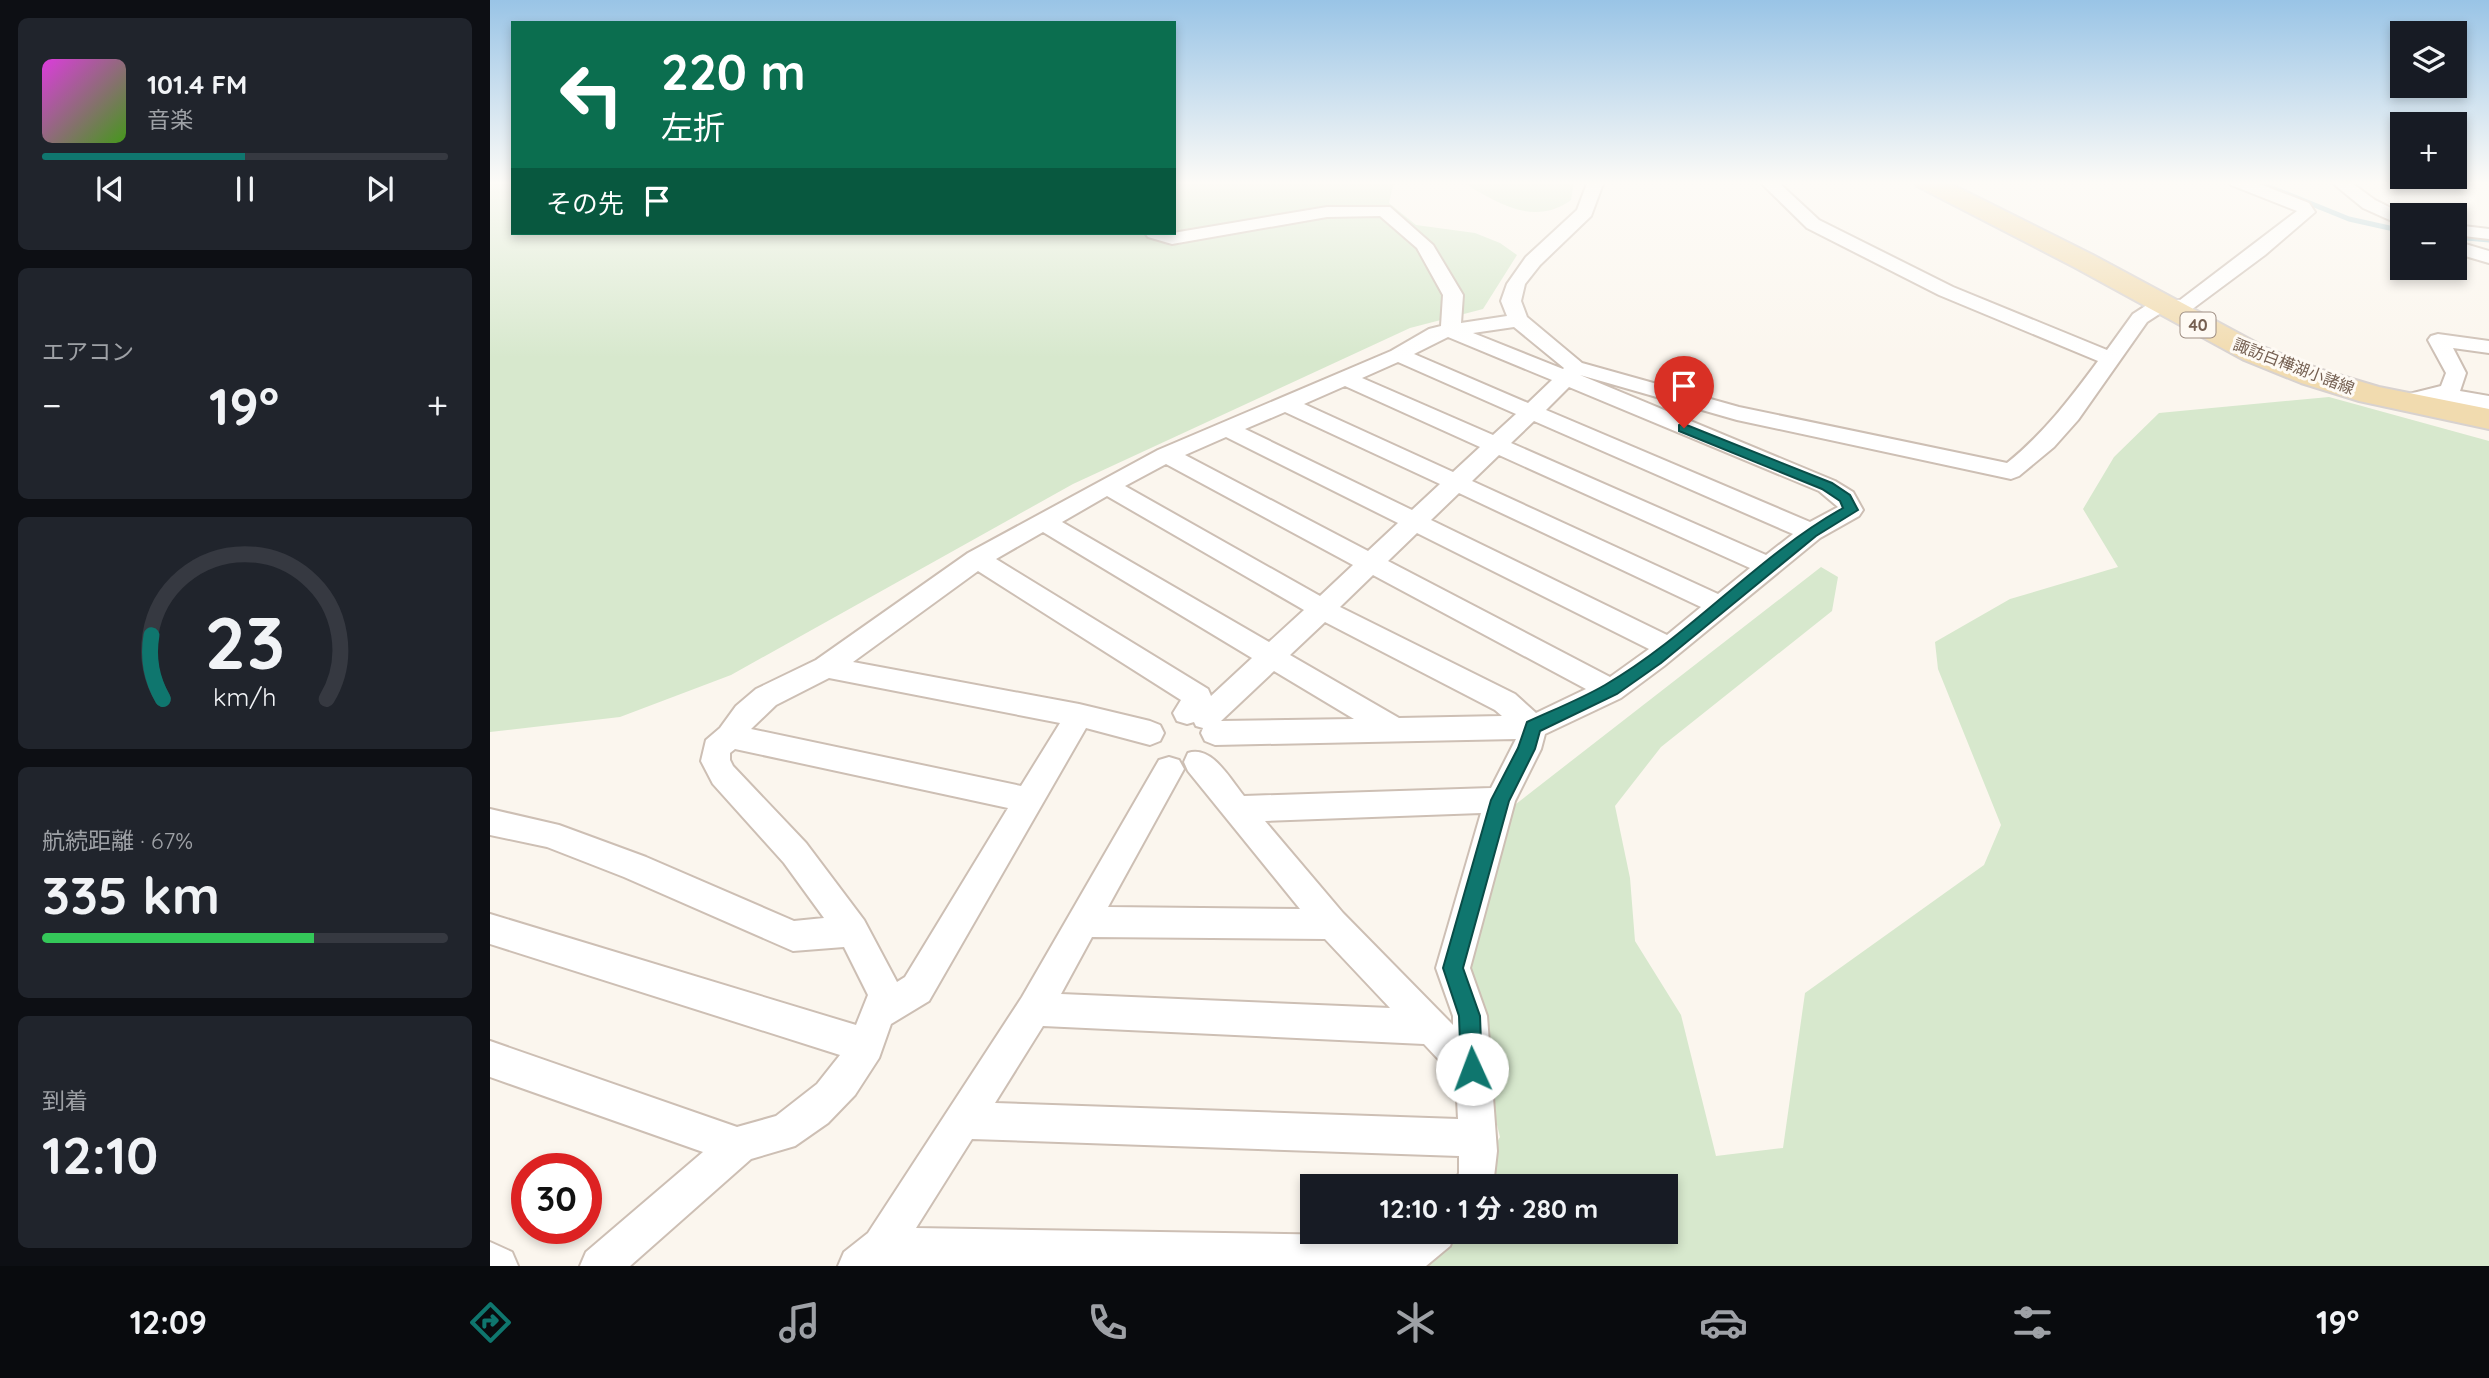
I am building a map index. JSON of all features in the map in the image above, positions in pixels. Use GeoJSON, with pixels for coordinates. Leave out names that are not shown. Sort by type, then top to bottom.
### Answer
{"type":"FeatureCollection","features":[{"type":"Feature","properties":{"kind":"main road","name":"諏訪白樺湖小諸線"},"geometry":{"type":"LineString","coordinates":[[2042,240],[2255,354],[2347,388],[2489,419]]}},
{"type":"Feature","properties":{"kind":"street"},"geometry":{"type":"LineString","coordinates":[[1418,240],[1424,245],[1453,295],[1451,331]]}},
{"type":"Feature","properties":{"kind":"street"},"geometry":{"type":"LineString","coordinates":[[1556,240],[1533,261],[1516,284],[1511,301],[1518,320],[1570,374],[1737,413],[2011,471],[2046,442],[2070,415],[2140,318],[2160,305],[2184,306],[2272,240]]}},
{"type":"Feature","properties":{"kind":"street"},"geometry":{"type":"LineString","coordinates":[[1845,240],[1946,291],[2109,358]]}},
{"type":"Feature","properties":{"kind":"street"},"geometry":{"type":"LineString","coordinates":[[2467,252],[2489,257]]}},
{"type":"Feature","properties":{"kind":"street"},"geometry":{"type":"LineString","coordinates":[[600,1266],[738,1146],[750,1138],[779,1134],[818,1110],[843,1084],[867,1046],[885,994],[853,931],[794,853],[723,775],[715,761],[716,748],[730,737],[746,714],[766,697],[826,667],[976,559],[1107,486],[1166,456],[1398,355],[1436,333],[1518,320]]}},
{"type":"Feature","properties":{"kind":"street"},"geometry":{"type":"LineString","coordinates":[[1451,331],[1570,374],[1827,486],[1845,498],[1851,510],[1811,532],[1611,690],[1533,727],[1391,727],[1165,719],[1150,733],[1146,742],[1150,760],[1183,766],[1235,809],[1332,924],[1472,1069]]}},
{"type":"Feature","properties":{"kind":"street"},"geometry":{"type":"LineString","coordinates":[[2405,402],[2450,390],[2456,373],[2438,340],[2489,347]]}},
{"type":"Feature","properties":{"kind":"street"},"geometry":{"type":"LineString","coordinates":[[1398,355],[1811,532]]}},
{"type":"Feature","properties":{"kind":"street"},"geometry":{"type":"LineString","coordinates":[[1202,721],[1570,374]]}},
{"type":"Feature","properties":{"kind":"street"},"geometry":{"type":"LineString","coordinates":[[1345,378],[1767,566]]}},
{"type":"Feature","properties":{"kind":"street"},"geometry":{"type":"LineString","coordinates":[[2438,393],[2489,403]]}},
{"type":"Feature","properties":{"kind":"street"},"geometry":{"type":"LineString","coordinates":[[1287,404],[1720,605]]}},
{"type":"Feature","properties":{"kind":"street"},"geometry":{"type":"LineString","coordinates":[[1227,429],[1668,647]]}},
{"type":"Feature","properties":{"kind":"street"},"geometry":{"type":"LineString","coordinates":[[1166,456],[1611,690]]}},
{"type":"Feature","properties":{"kind":"street"},"geometry":{"type":"LineString","coordinates":[[1107,486],[1322,609],[1505,702],[1533,727]]}},
{"type":"Feature","properties":{"kind":"street"},"geometry":{"type":"LineString","coordinates":[[1044,522],[1391,727]]}},
{"type":"Feature","properties":{"kind":"street"},"geometry":{"type":"LineString","coordinates":[[870,1256],[963,1120],[1034,1009],[1083,922],[1183,766],[1211,750],[1198,697],[976,559]]}},
{"type":"Feature","properties":{"kind":"street"},"geometry":{"type":"LineString","coordinates":[[826,667],[1079,715],[1150,733]]}},
{"type":"Feature","properties":{"kind":"street"},"geometry":{"type":"LineString","coordinates":[[879,1012],[917,989],[1079,715]]}},
{"type":"Feature","properties":{"kind":"street"},"geometry":{"type":"LineString","coordinates":[[1477,1174],[1470,1016],[1453,968],[1500,800],[1527,749],[1533,727]]}},
{"type":"Feature","properties":{"kind":"street"},"geometry":{"type":"LineString","coordinates":[[730,737],[1028,800]]}},
{"type":"Feature","properties":{"kind":"street"},"geometry":{"type":"LineString","coordinates":[[1235,809],[1500,800]]}},
{"type":"Feature","properties":{"kind":"street"},"geometry":{"type":"LineString","coordinates":[[490,822],[548,834],[635,867],[793,936],[853,931]]}},
{"type":"Feature","properties":{"kind":"street"},"geometry":{"type":"LineString","coordinates":[[1083,922],[1332,924]]}},
{"type":"Feature","properties":{"kind":"street"},"geometry":{"type":"LineString","coordinates":[[490,929],[867,1046]]}},
{"type":"Feature","properties":{"kind":"street"},"geometry":{"type":"LineString","coordinates":[[1034,1009],[1431,1027]]}},
{"type":"Feature","properties":{"kind":"street"},"geometry":{"type":"LineString","coordinates":[[490,1059],[738,1146]]}},
{"type":"Feature","properties":{"kind":"street"},"geometry":{"type":"LineString","coordinates":[[963,1120],[1477,1138]]}},
{"type":"Feature","properties":{"kind":"street"},"geometry":{"type":"LineString","coordinates":[[870,1256],[1415,1251]]}},
{"type":"Feature","properties":{"kind":"street"},"geometry":{"type":"LineString","coordinates":[[490,1262],[498,1266]]}},
{"type":"Feature","properties":{"kind":"green space"},"geometry":{"type":"Polygon","coordinates":[[[490,240],[1493,240],[1517,255],[1483,309],[1410,328],[1073,484],[731,675],[620,717],[490,732],[490,240]]]}},
{"type":"Feature","properties":{"kind":"green space"},"geometry":{"type":"Polygon","coordinates":[[[2329,397],[2489,441],[2489,1266],[1427,1266],[1439,1244],[1678,1244],[1678,1174],[1479,1174],[1500,1137],[1470,1016],[1456,914],[1512,807],[1821,567],[1838,577],[1832,611],[1661,747],[1615,806],[1630,878],[1635,941],[1681,1015],[1716,1156],[1783,1148],[1805,993],[1984,865],[2001,825],[1938,669],[1935,642],[2010,599],[2118,567],[2083,509],[2114,457],[2159,413],[2329,397]]]}},
{"type":"Feature","properties":{"kind":"route"},"geometry":{"type":"LineString","coordinates":[[1472,1069],[1470,1016],[1453,968],[1500,800],[1527,749],[1533,727],[1611,690],[1655,659],[1811,532],[1851,510],[1845,498],[1827,486],[1684,428]]}}]}
